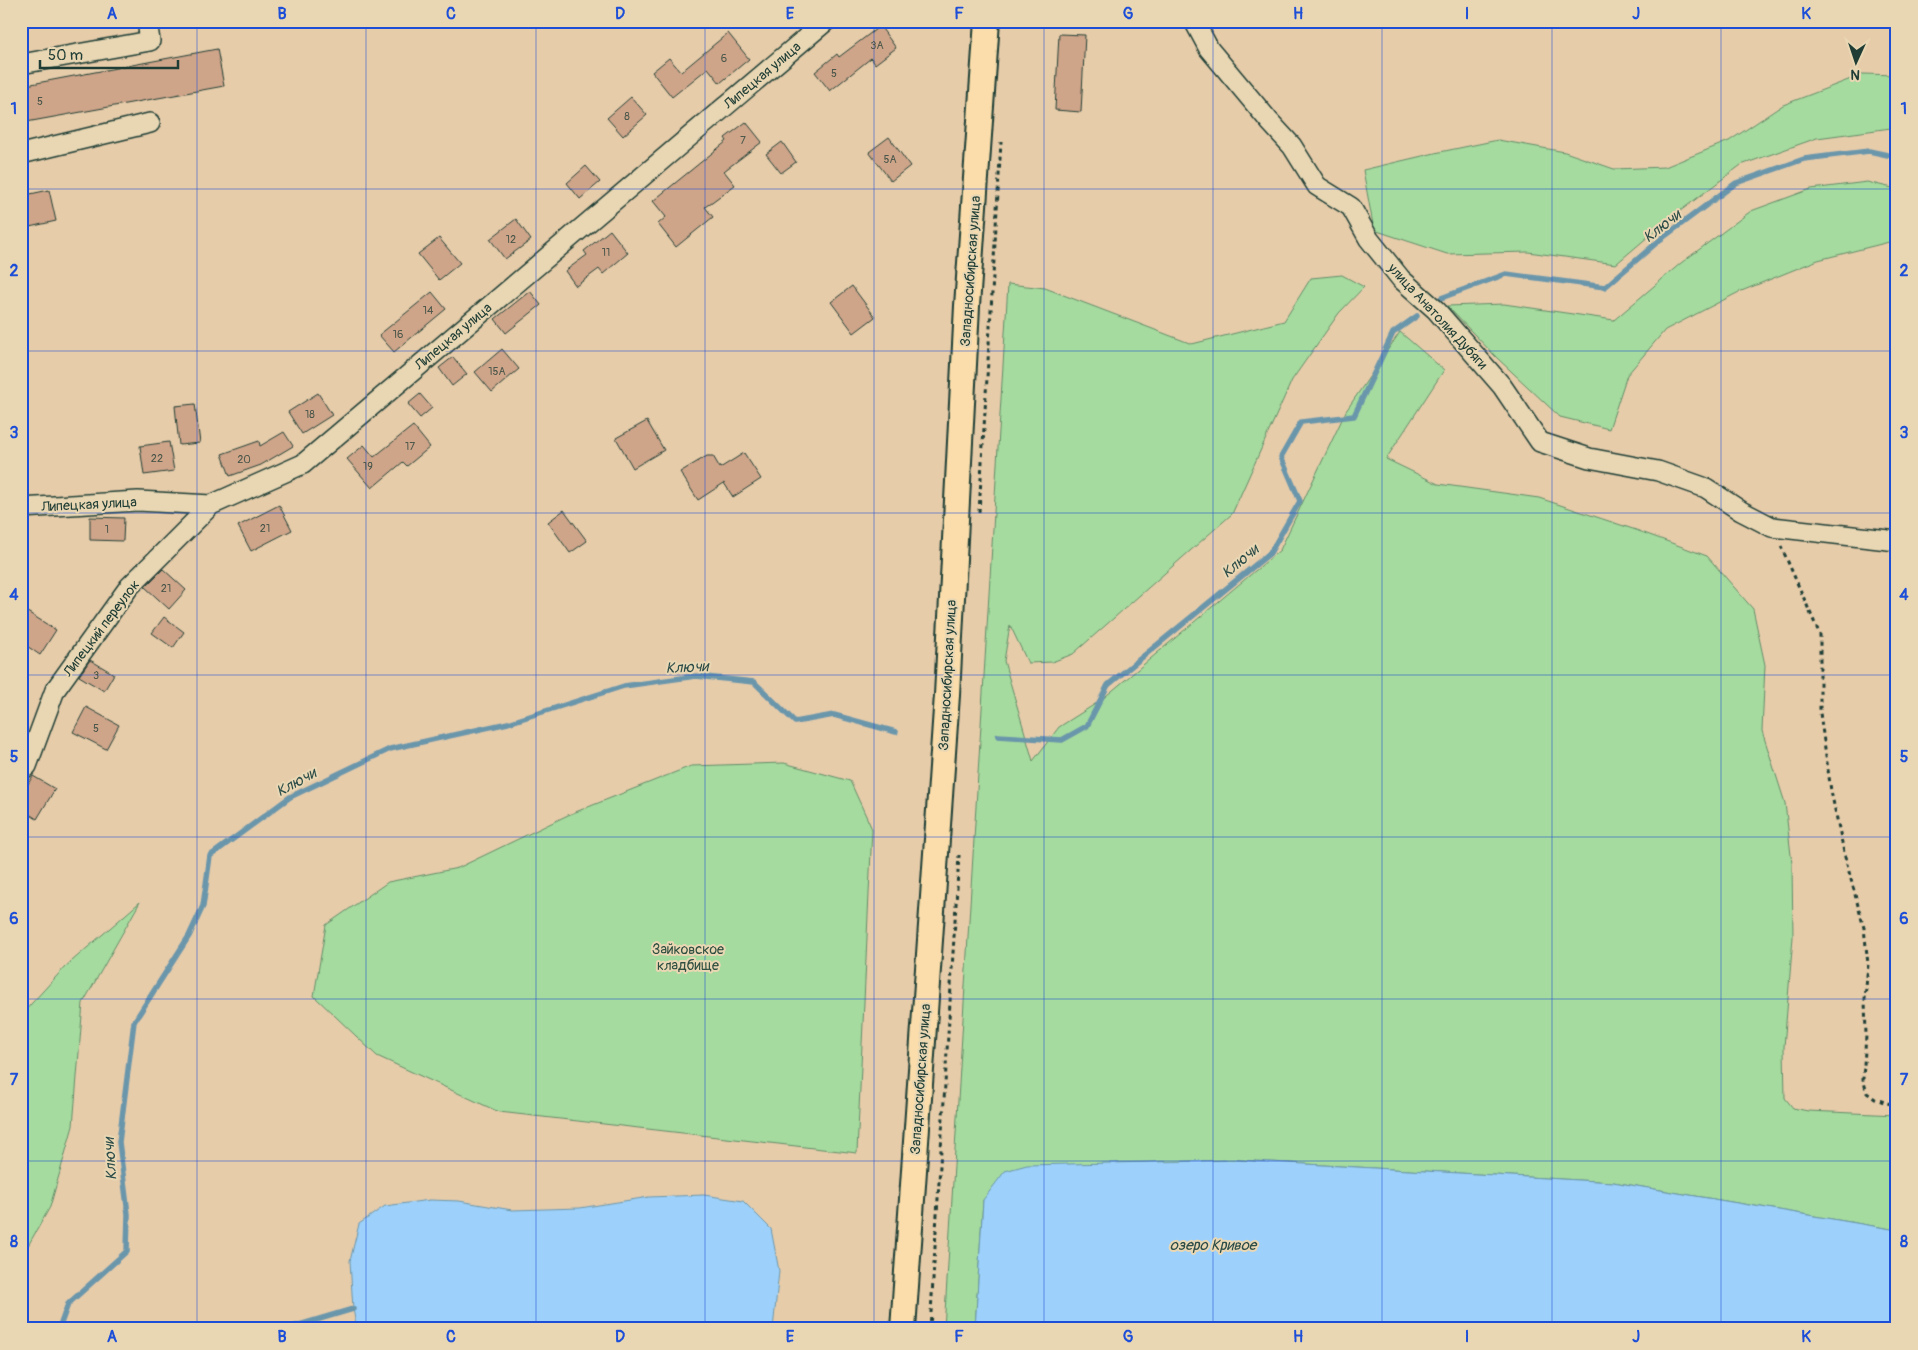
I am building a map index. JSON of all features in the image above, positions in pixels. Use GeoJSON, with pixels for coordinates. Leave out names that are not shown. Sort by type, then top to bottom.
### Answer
{"type":"FeatureCollection","features":[{"type":"Feature","properties":{"kind":"main road","name":"Западносибирская улица"},"geometry":{"type":"LineString","coordinates":[[903,1329],[947,695],[967,306],[987,21]]}},
{"type":"Feature","properties":{"kind":"street"},"geometry":{"type":"LineString","coordinates":[[21,64],[150,41],[147,21]]}},
{"type":"Feature","properties":{"kind":"street","name":"Липецкая улица"},"geometry":{"type":"LineString","coordinates":[[21,508],[138,501],[211,505],[303,464],[826,21]]}},
{"type":"Feature","properties":{"kind":"street","name":"улица Анатолия Дубяги"},"geometry":{"type":"LineString","coordinates":[[1194,21],[1209,48],[1292,146],[1317,186],[1351,207],[1369,239],[1401,279],[1436,310],[1502,386],[1540,442],[1589,458],[1658,471],[1706,488],[1741,511],[1772,527],[1897,541]]}},
{"type":"Feature","properties":{"kind":"street"},"geometry":{"type":"LineString","coordinates":[[21,154],[150,123]]}},
{"type":"Feature","properties":{"kind":"street","name":"Липецкий переулок"},"geometry":{"type":"LineString","coordinates":[[21,771],[27,766],[55,690],[129,586],[211,505]]}},
{"type":"Feature","properties":{"kind":"path"},"geometry":{"type":"LineString","coordinates":[[1772,527],[1820,634],[1820,713],[1831,791],[1845,857],[1864,928],[1868,964],[1863,1079],[1867,1093],[1875,1099],[1897,1106]]}},
{"type":"Feature","properties":{"kind":"green space"},"geometry":{"type":"Polygon","coordinates":[[[1864,74],[1897,75],[1897,130],[1891,128],[1817,138],[1741,165],[1663,224],[1616,264],[1528,252],[1447,254],[1374,230],[1363,170],[1498,140],[1565,152],[1614,169],[1665,167],[1729,141],[1783,105],[1864,74]]]}},
{"type":"Feature","properties":{"kind":"green space"},"geometry":{"type":"Polygon","coordinates":[[[1867,182],[1897,189],[1897,240],[1818,260],[1739,292],[1665,330],[1627,375],[1609,429],[1560,417],[1496,357],[1447,306],[1504,304],[1614,320],[1681,263],[1751,211],[1811,189],[1867,182]]]}},
{"type":"Feature","properties":{"kind":"green space"},"geometry":{"type":"Polygon","coordinates":[[[1342,275],[1364,287],[1339,313],[1292,380],[1232,514],[1073,654],[1052,662],[1028,663],[1010,625],[1004,661],[1033,761],[1059,727],[1100,701],[1280,550],[1346,411],[1400,332],[1444,370],[1386,459],[1438,484],[1539,498],[1707,556],[1753,609],[1765,665],[1762,731],[1785,803],[1792,864],[1793,937],[1784,1047],[1785,1098],[1793,1108],[1808,1111],[1897,1115],[1897,1230],[1613,1182],[1237,1160],[1097,1164],[983,1200],[975,1329],[944,1329],[1008,284],[1045,288],[1192,344],[1284,321],[1311,278],[1342,275]]]}},
{"type":"Feature","properties":{"kind":"green space","name":"Зайковское кладбище"},"geometry":{"type":"Polygon","coordinates":[[[784,763],[850,781],[872,829],[857,1153],[499,1112],[377,1056],[314,996],[326,925],[388,882],[458,868],[568,815],[691,766],[784,763]]]}},
{"type":"Feature","properties":{"kind":"green space"},"geometry":{"type":"Polygon","coordinates":[[[140,902],[83,1003],[73,1126],[50,1207],[21,1258],[21,1015],[65,967],[140,902]]]}},
{"type":"Feature","properties":{"kind":"water","name":"озеро Кривое"},"geometry":{"type":"Polygon","coordinates":[[[1237,1160],[1613,1182],[1897,1230],[1897,1329],[975,1329],[983,1200],[1005,1171],[1027,1165],[1237,1160]]]}},
{"type":"Feature","properties":{"kind":"water"},"geometry":{"type":"Polygon","coordinates":[[[704,1195],[743,1201],[771,1229],[779,1271],[773,1329],[357,1329],[353,1309],[350,1261],[359,1224],[385,1206],[430,1200],[459,1201],[512,1210],[580,1208],[649,1197],[704,1195]]]}},
{"type":"Feature","properties":{"kind":"building"},"geometry":{"type":"Polygon","coordinates":[[[880,26],[896,48],[875,64],[871,58],[830,91],[815,72],[837,54],[839,57],[880,26]]]}},
{"type":"Feature","properties":{"kind":"building"},"geometry":{"type":"Polygon","coordinates":[[[728,33],[749,59],[720,83],[708,68],[672,97],[652,72],[669,58],[681,72],[728,33]]]}},
{"type":"Feature","properties":{"kind":"building"},"geometry":{"type":"Polygon","coordinates":[[[1059,34],[1085,35],[1081,112],[1055,110],[1059,34]]]}},
{"type":"Feature","properties":{"kind":"building"},"geometry":{"type":"Polygon","coordinates":[[[217,49],[224,86],[21,123],[21,86],[217,49]]]}},
{"type":"Feature","properties":{"kind":"building"},"geometry":{"type":"Polygon","coordinates":[[[631,97],[647,115],[623,136],[607,118],[631,97]]]}},
{"type":"Feature","properties":{"kind":"building"},"geometry":{"type":"Polygon","coordinates":[[[746,122],[762,142],[724,171],[735,185],[705,207],[713,217],[676,247],[658,224],[666,217],[653,201],[727,141],[725,138],[746,122]]]}},
{"type":"Feature","properties":{"kind":"building"},"geometry":{"type":"Polygon","coordinates":[[[889,137],[910,166],[891,181],[869,152],[889,137]]]}},
{"type":"Feature","properties":{"kind":"building"},"geometry":{"type":"Polygon","coordinates":[[[782,142],[796,162],[781,173],[766,154],[782,142]]]}},
{"type":"Feature","properties":{"kind":"building"},"geometry":{"type":"Polygon","coordinates":[[[586,166],[600,182],[580,199],[567,183],[586,166]]]}},
{"type":"Feature","properties":{"kind":"building"},"geometry":{"type":"Polygon","coordinates":[[[49,190],[56,221],[25,228],[21,212],[21,196],[49,190]]]}},
{"type":"Feature","properties":{"kind":"building"},"geometry":{"type":"Polygon","coordinates":[[[516,219],[531,240],[505,259],[490,239],[516,219]]]}},
{"type":"Feature","properties":{"kind":"building"},"geometry":{"type":"Polygon","coordinates":[[[610,230],[628,253],[603,274],[599,269],[576,286],[565,271],[587,255],[584,251],[610,230]]]}},
{"type":"Feature","properties":{"kind":"building"},"geometry":{"type":"Polygon","coordinates":[[[439,238],[460,263],[439,280],[418,254],[439,238]]]}},
{"type":"Feature","properties":{"kind":"building"},"geometry":{"type":"Polygon","coordinates":[[[852,286],[875,317],[854,333],[831,302],[852,286]]]}},
{"type":"Feature","properties":{"kind":"building"},"geometry":{"type":"Polygon","coordinates":[[[530,291],[541,305],[506,333],[495,319],[530,291]]]}},
{"type":"Feature","properties":{"kind":"building"},"geometry":{"type":"Polygon","coordinates":[[[432,292],[446,309],[394,352],[379,335],[432,292]]]}},
{"type":"Feature","properties":{"kind":"building"},"geometry":{"type":"Polygon","coordinates":[[[502,349],[519,369],[492,392],[475,372],[502,349]]]}},
{"type":"Feature","properties":{"kind":"building"},"geometry":{"type":"Polygon","coordinates":[[[453,357],[467,374],[452,386],[439,368],[453,357]]]}},
{"type":"Feature","properties":{"kind":"building"},"geometry":{"type":"Polygon","coordinates":[[[318,393],[332,415],[302,434],[288,412],[318,393]]]}},
{"type":"Feature","properties":{"kind":"building"},"geometry":{"type":"Polygon","coordinates":[[[420,394],[432,408],[420,418],[408,404],[420,394]]]}},
{"type":"Feature","properties":{"kind":"building"},"geometry":{"type":"Polygon","coordinates":[[[195,404],[200,443],[179,445],[175,406],[195,404]]]}},
{"type":"Feature","properties":{"kind":"building"},"geometry":{"type":"Polygon","coordinates":[[[647,421],[664,450],[633,468],[616,438],[647,421]]]}},
{"type":"Feature","properties":{"kind":"building"},"geometry":{"type":"Polygon","coordinates":[[[413,426],[430,447],[407,466],[403,462],[372,488],[347,459],[364,445],[374,457],[413,426]]]}},
{"type":"Feature","properties":{"kind":"building"},"geometry":{"type":"Polygon","coordinates":[[[284,432],[293,446],[261,465],[230,476],[222,454],[259,441],[260,446],[284,432]]]}},
{"type":"Feature","properties":{"kind":"building"},"geometry":{"type":"Polygon","coordinates":[[[169,442],[174,471],[144,475],[140,446],[169,442]]]}},
{"type":"Feature","properties":{"kind":"building"},"geometry":{"type":"Polygon","coordinates":[[[744,453],[761,479],[733,497],[724,483],[698,500],[680,472],[707,456],[713,456],[720,468],[744,453]]]}},
{"type":"Feature","properties":{"kind":"building"},"geometry":{"type":"Polygon","coordinates":[[[279,505],[292,530],[251,551],[238,526],[279,505]]]}},
{"type":"Feature","properties":{"kind":"building"},"geometry":{"type":"Polygon","coordinates":[[[564,510],[587,541],[570,553],[548,522],[564,510]]]}},
{"type":"Feature","properties":{"kind":"building"},"geometry":{"type":"Polygon","coordinates":[[[90,517],[124,518],[123,541],[90,540],[90,517]]]}},
{"type":"Feature","properties":{"kind":"building"},"geometry":{"type":"Polygon","coordinates":[[[163,569],[186,590],[169,609],[145,587],[163,569]]]}},
{"type":"Feature","properties":{"kind":"building"},"geometry":{"type":"Polygon","coordinates":[[[21,608],[56,630],[40,655],[21,642],[21,608]]]}},
{"type":"Feature","properties":{"kind":"building"},"geometry":{"type":"Polygon","coordinates":[[[164,617],[184,632],[173,648],[152,633],[164,617]]]}},
{"type":"Feature","properties":{"kind":"building"},"geometry":{"type":"Polygon","coordinates":[[[90,660],[114,674],[104,691],[79,676],[90,660]]]}},
{"type":"Feature","properties":{"kind":"building"},"geometry":{"type":"Polygon","coordinates":[[[86,707],[119,725],[106,749],[73,732],[86,707]]]}},
{"type":"Feature","properties":{"kind":"building"},"geometry":{"type":"Polygon","coordinates":[[[33,776],[55,789],[37,819],[21,809],[21,795],[33,776]]]}},
{"type":"Feature","properties":{"kind":"waterway","name":"Ключи"},"geometry":{"type":"LineString","coordinates":[[1441,298],[1506,274],[1605,287],[1661,239],[1736,183],[1804,159],[1869,151],[1897,157]]}},
{"type":"Feature","properties":{"kind":"waterway","name":"Ключи"},"geometry":{"type":"LineString","coordinates":[[998,736],[1062,740],[1087,726],[1108,685],[1270,553],[1300,501],[1281,457],[1301,422],[1354,416],[1393,333],[1417,316]]}},
{"type":"Feature","properties":{"kind":"waterway","name":"Ключи"},"geometry":{"type":"LineString","coordinates":[[59,1329],[68,1304],[127,1251],[128,1214],[119,1142],[134,1022],[189,936],[203,906],[210,856],[290,797],[390,749],[508,723],[624,686],[696,676],[754,682],[795,722],[834,715],[896,732]]}},
{"type":"Feature","properties":{"kind":"waterway"},"geometry":{"type":"LineString","coordinates":[[286,1329],[353,1309]]}}]}
